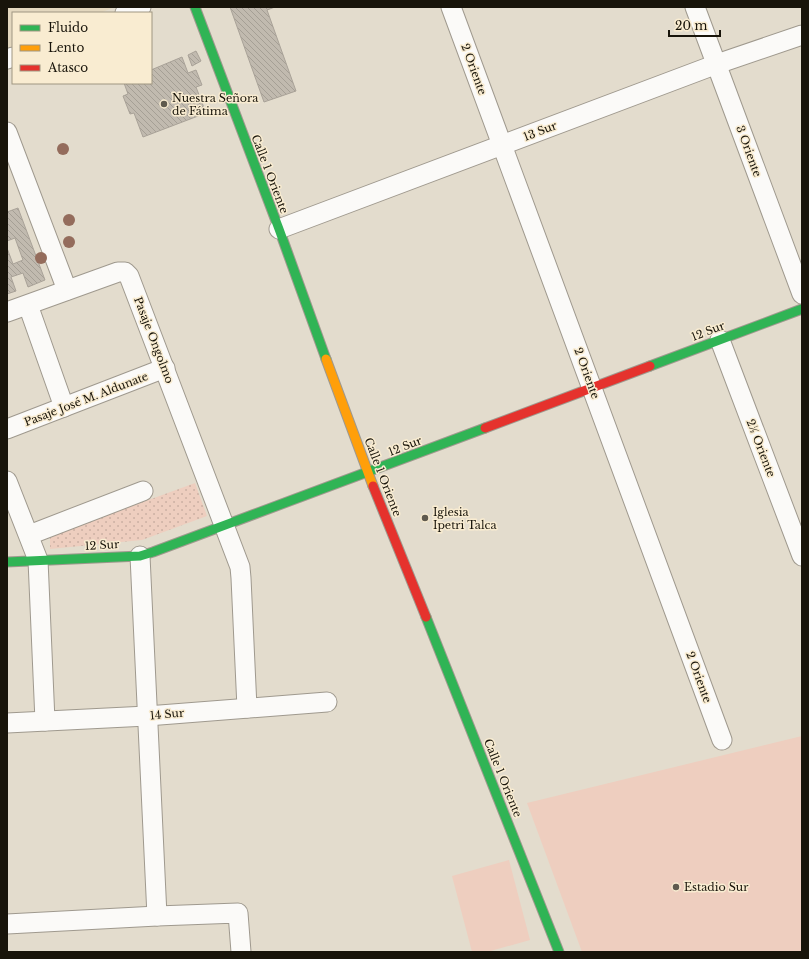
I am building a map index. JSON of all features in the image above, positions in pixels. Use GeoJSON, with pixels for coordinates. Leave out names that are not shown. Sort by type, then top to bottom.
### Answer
{"type":"FeatureCollection","features":[{"type":"Feature","properties":{"kind":"main road","name":"Calle 1 Oriente"},"geometry":{"type":"LineString","coordinates":[[195,7],[368,472],[559,952]]}},
{"type":"Feature","properties":{"kind":"main road","name":"12 Sur"},"geometry":{"type":"LineString","coordinates":[[7,562],[140,556],[164,549],[802,309]]}},
{"type":"Feature","properties":{"kind":"street"},"geometry":{"type":"LineString","coordinates":[[128,12],[141,7]]}},
{"type":"Feature","properties":{"kind":"street","name":"2 Oriente"},"geometry":{"type":"LineString","coordinates":[[451,7],[722,740]]}},
{"type":"Feature","properties":{"kind":"street","name":"3 Oriente"},"geometry":{"type":"LineString","coordinates":[[695,7],[802,294]]}},
{"type":"Feature","properties":{"kind":"street","name":"13 Sur"},"geometry":{"type":"LineString","coordinates":[[278,229],[717,64],[802,35]]}},
{"type":"Feature","properties":{"kind":"street"},"geometry":{"type":"LineString","coordinates":[[7,132],[67,290]]}},
{"type":"Feature","properties":{"kind":"street","name":"Pasaje Ongolmo"},"geometry":{"type":"LineString","coordinates":[[7,312],[118,272],[125,272],[129,276],[240,567],[247,708]]}},
{"type":"Feature","properties":{"kind":"street"},"geometry":{"type":"LineString","coordinates":[[28,304],[64,407]]}},
{"type":"Feature","properties":{"kind":"street","name":"2½ Oriente"},"geometry":{"type":"LineString","coordinates":[[720,340],[802,556]]}},
{"type":"Feature","properties":{"kind":"street","name":"Pasaje José M. Aldunate"},"geometry":{"type":"LineString","coordinates":[[7,429],[165,368]]}},
{"type":"Feature","properties":{"kind":"street"},"geometry":{"type":"LineString","coordinates":[[7,481],[38,560],[45,721]]}},
{"type":"Feature","properties":{"kind":"street"},"geometry":{"type":"LineString","coordinates":[[29,536],[143,491]]}},
{"type":"Feature","properties":{"kind":"street"},"geometry":{"type":"LineString","coordinates":[[140,556],[157,916]]}},
{"type":"Feature","properties":{"kind":"street","name":"14 Sur"},"geometry":{"type":"LineString","coordinates":[[7,722],[147,716],[327,702]]}},
{"type":"Feature","properties":{"kind":"street"},"geometry":{"type":"LineString","coordinates":[[7,924],[157,916],[238,914],[241,952]]}},
{"type":"Feature","properties":{"kind":"shaded area"},"geometry":{"type":"Polygon","coordinates":[[[7,7],[115,7],[102,12],[12,12],[12,48],[7,50],[7,7]]]}},
{"type":"Feature","properties":{"kind":"shaded area"},"geometry":{"type":"Polygon","coordinates":[[[195,483],[207,516],[142,540],[50,549],[50,536],[195,483]]]}},
{"type":"Feature","properties":{"kind":"shaded area","name":"Estadio Sur"},"geometry":{"type":"Polygon","coordinates":[[[802,736],[802,952],[582,952],[527,803],[802,736]]]}},
{"type":"Feature","properties":{"kind":"shaded area"},"geometry":{"type":"Polygon","coordinates":[[[509,860],[530,940],[487,952],[472,952],[452,876],[509,860]]]}},
{"type":"Feature","properties":{"kind":"building"},"geometry":{"type":"Polygon","coordinates":[[[230,7],[275,7],[267,10],[296,91],[264,102],[230,7]]]}},
{"type":"Feature","properties":{"kind":"building"},"geometry":{"type":"Polygon","coordinates":[[[196,51],[201,61],[192,66],[188,55],[196,51]]]}},
{"type":"Feature","properties":{"kind":"building","name":"Nuestra Señora de Fátima"},"geometry":{"type":"Polygon","coordinates":[[[182,57],[188,73],[196,70],[202,85],[196,87],[206,113],[143,137],[134,113],[130,114],[123,96],[128,94],[124,84],[152,84],[152,70],[182,57]]]}},
{"type":"Feature","properties":{"kind":"building"},"geometry":{"type":"Polygon","coordinates":[[[18,208],[45,280],[28,287],[23,273],[11,277],[16,291],[7,294],[7,248],[13,264],[23,260],[15,238],[7,241],[7,212],[18,208]]]}},
{"type":"Feature","properties":{"kind":"traffic: fast"},"geometry":{"type":"LineString","coordinates":[[195,7],[279,229],[326,359]]}},
{"type":"Feature","properties":{"kind":"traffic: fast"},"geometry":{"type":"LineString","coordinates":[[650,366],[802,309]]}},
{"type":"Feature","properties":{"kind":"traffic: fast"},"geometry":{"type":"LineString","coordinates":[[7,562],[140,556],[485,428]]}},
{"type":"Feature","properties":{"kind":"traffic: fast"},"geometry":{"type":"LineString","coordinates":[[426,617],[559,952]]}},
{"type":"Feature","properties":{"kind":"traffic: slow"},"geometry":{"type":"LineString","coordinates":[[326,359],[373,486]]}},
{"type":"Feature","properties":{"kind":"traffic: jam"},"geometry":{"type":"LineString","coordinates":[[485,428],[650,366]]}},
{"type":"Feature","properties":{"kind":"traffic: jam"},"geometry":{"type":"LineString","coordinates":[[373,486],[426,617]]}},
{"type":"Feature","properties":{"kind":"place","name":"Nuestra Señora de Fátima"},"geometry":{"type":"Point","coordinates":[164,104]}},
{"type":"Feature","properties":{"kind":"place","name":"Iglesia Ipetri Talca"},"geometry":{"type":"Point","coordinates":[425,518]}},
{"type":"Feature","properties":{"kind":"place","name":"Estadio Sur"},"geometry":{"type":"Point","coordinates":[676,887]}}]}
